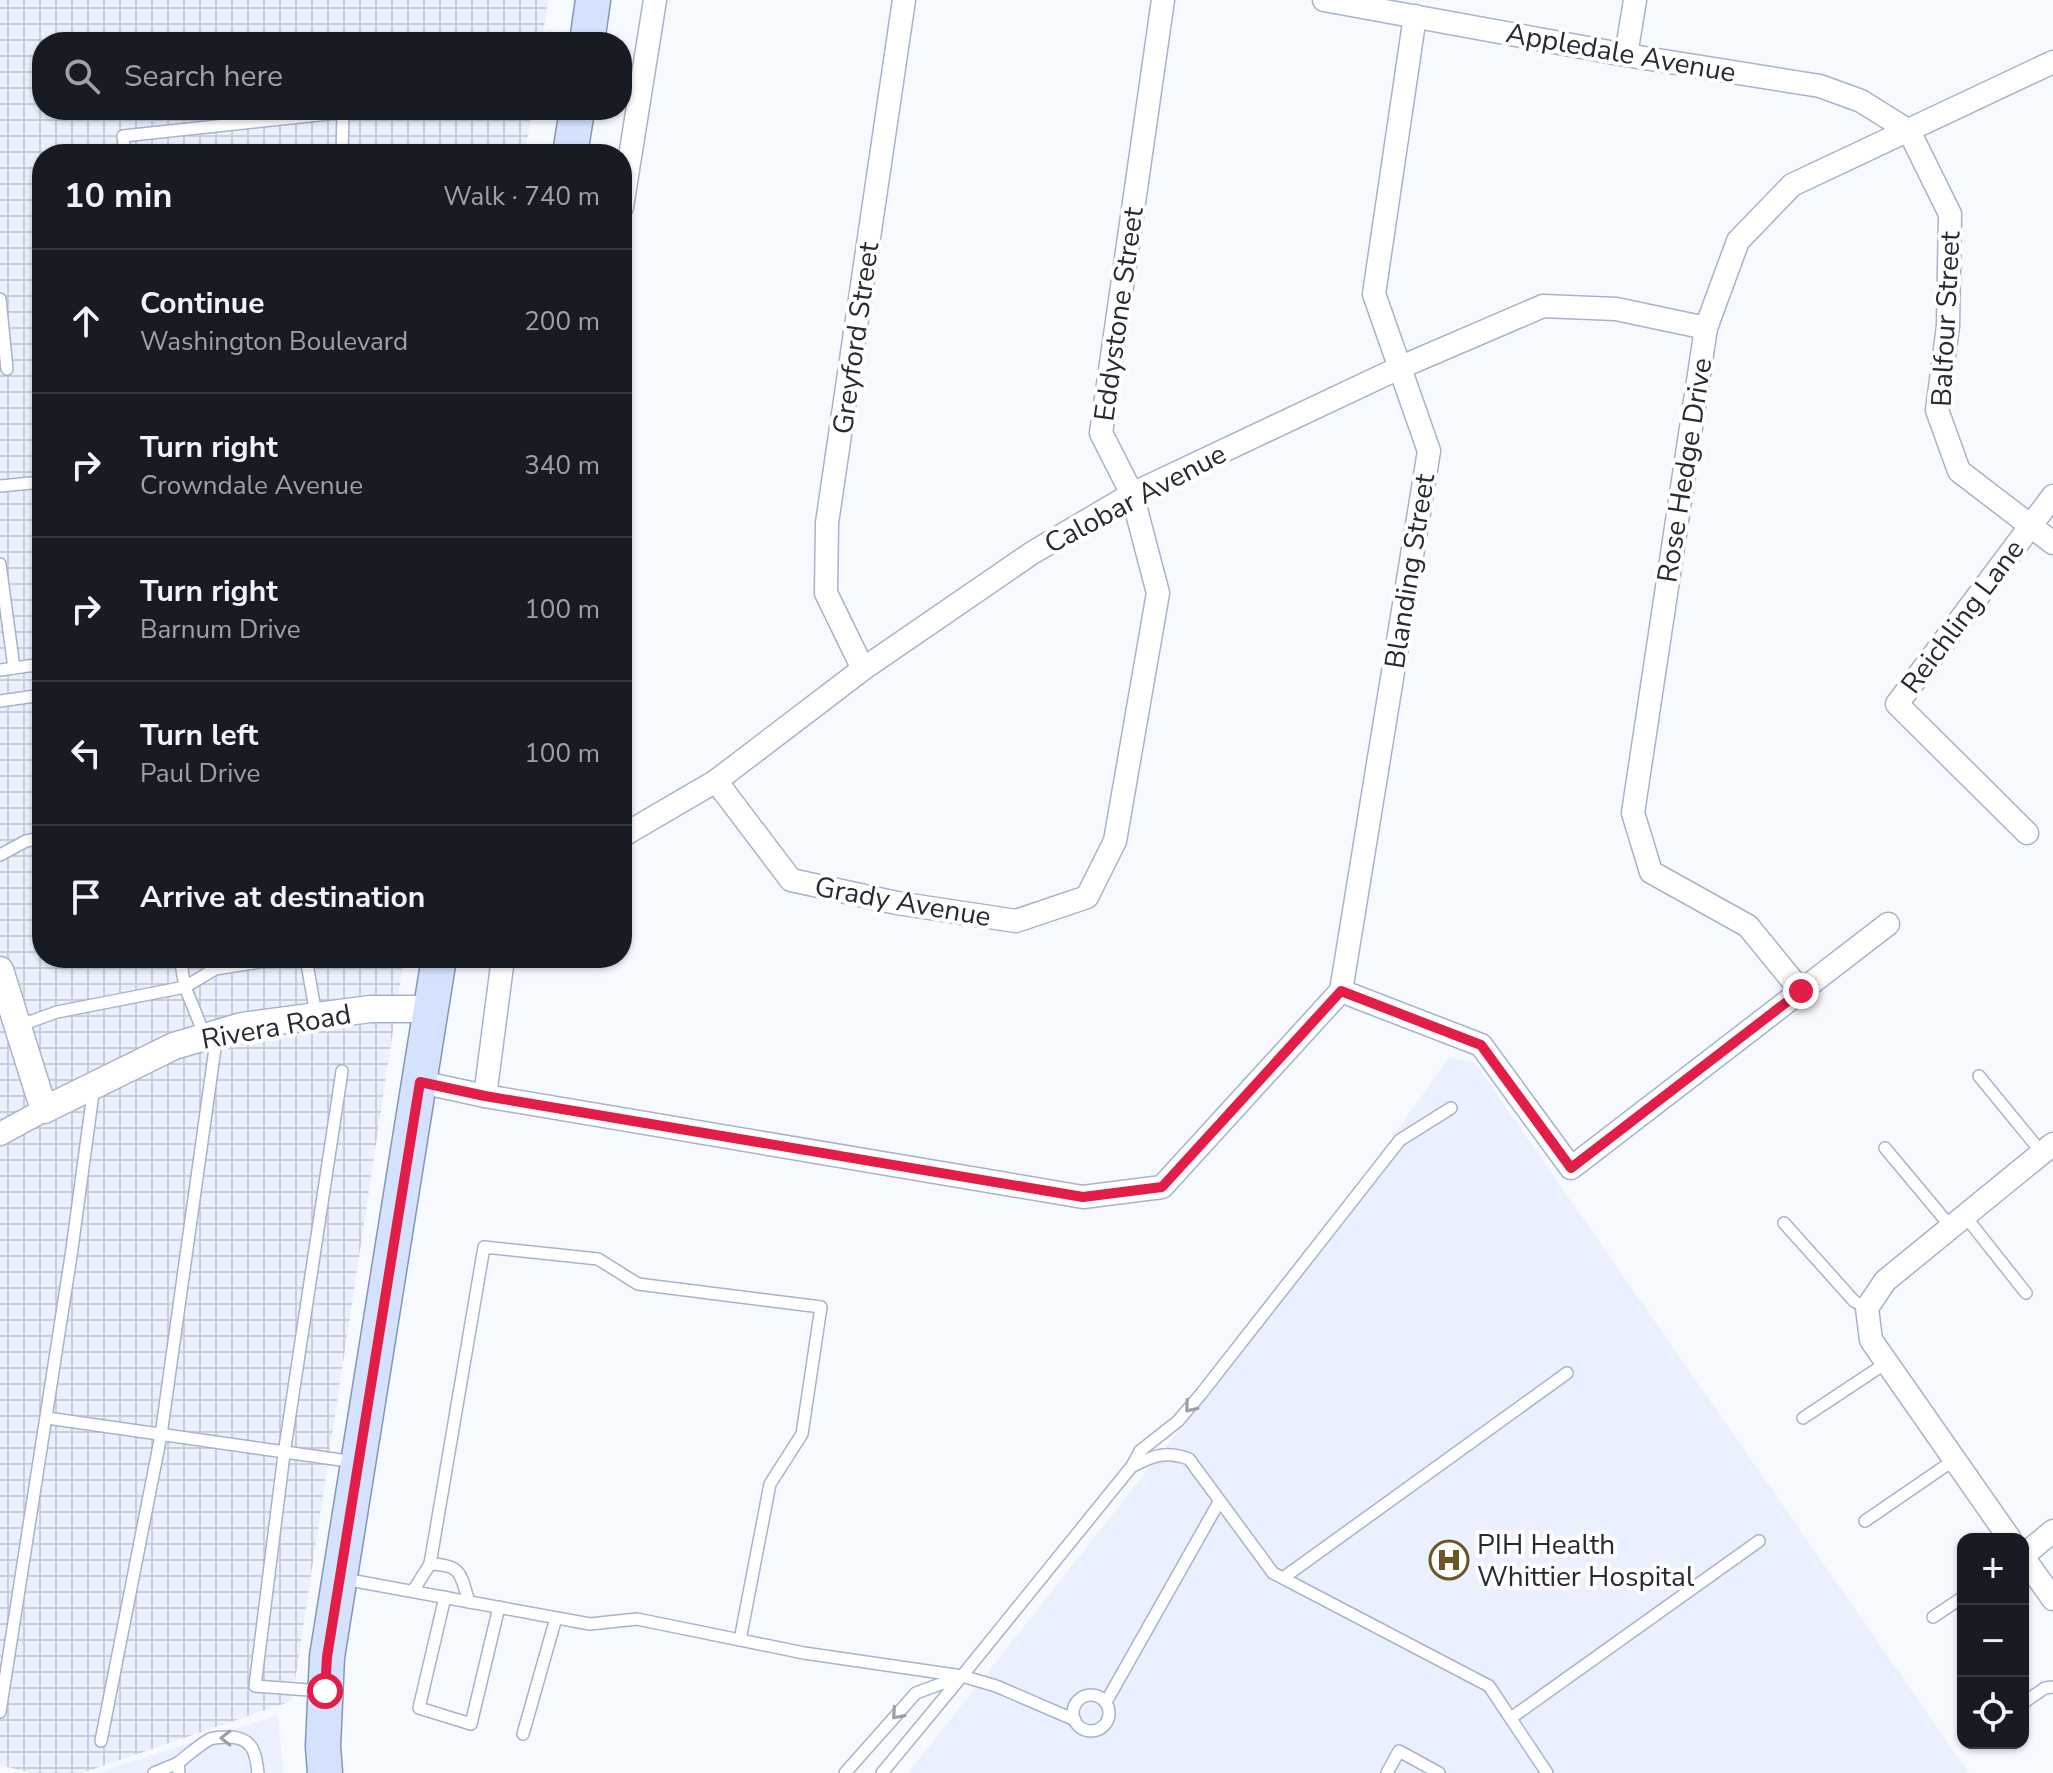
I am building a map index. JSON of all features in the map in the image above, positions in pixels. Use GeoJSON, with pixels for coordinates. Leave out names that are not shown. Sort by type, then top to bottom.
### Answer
{"type":"FeatureCollection","features":[{"type":"Feature","properties":{"kind":"main road"},"geometry":{"type":"LineString","coordinates":[[588,32],[593,0]]}},
{"type":"Feature","properties":{"kind":"main road"},"geometry":{"type":"LineString","coordinates":[[572,144],[575,120]]}},
{"type":"Feature","properties":{"kind":"main road"},"geometry":{"type":"LineString","coordinates":[[325,1773],[323,1746],[327,1657],[437,968]]}},
{"type":"Feature","properties":{"kind":"street"},"geometry":{"type":"LineString","coordinates":[[632,144],[655,0]]}},
{"type":"Feature","properties":{"kind":"street","name":"Greyford Street"},"geometry":{"type":"LineString","coordinates":[[863,669],[826,593],[827,523],[904,0]]}},
{"type":"Feature","properties":{"kind":"street","name":"Eddystone Street"},"geometry":{"type":"LineString","coordinates":[[1087,897],[1115,841],[1158,593],[1132,494],[1101,433],[1163,0]]}},
{"type":"Feature","properties":{"kind":"street","name":"Appledale Avenue"},"geometry":{"type":"LineString","coordinates":[[1324,0],[1626,55],[1820,86],[1861,101],[1909,131]]}},
{"type":"Feature","properties":{"kind":"street"},"geometry":{"type":"LineString","coordinates":[[1626,55],[1635,0]]}},
{"type":"Feature","properties":{"kind":"street","name":"Blanding Street"},"geometry":{"type":"LineString","coordinates":[[1341,991],[1429,451],[1374,294],[1415,16]]}},
{"type":"Feature","properties":{"kind":"street","name":"Rose Hedge Drive"},"geometry":{"type":"LineString","coordinates":[[1801,991],[1748,926],[1651,872],[1633,813],[1706,328],[1738,241],[1792,185],[2053,62]]}},
{"type":"Feature","properties":{"kind":"street","name":"Balfour Street"},"geometry":{"type":"LineString","coordinates":[[1909,131],[1950,214],[1948,326],[1937,410],[1959,471],[2053,543]]}},
{"type":"Feature","properties":{"kind":"street","name":"Calobar Avenue"},"geometry":{"type":"LineString","coordinates":[[632,830],[716,781],[863,669],[1032,553],[1132,494],[1401,367],[1543,306],[1616,309],[1706,328]]}},
{"type":"Feature","properties":{"kind":"street","name":"Reichling Lane"},"geometry":{"type":"LineString","coordinates":[[2027,833],[1897,704],[2053,496]]}},
{"type":"Feature","properties":{"kind":"street","name":"Grady Avenue"},"geometry":{"type":"LineString","coordinates":[[716,781],[791,880],[897,903],[1016,921],[1087,897]]}},
{"type":"Feature","properties":{"kind":"street"},"geometry":{"type":"LineString","coordinates":[[420,1082],[485,1096],[1083,1197],[1162,1187],[1341,991],[1481,1045],[1571,1168],[1888,924]]}},
{"type":"Feature","properties":{"kind":"street"},"geometry":{"type":"LineString","coordinates":[[485,1096],[502,968]]}},
{"type":"Feature","properties":{"kind":"street"},"geometry":{"type":"LineString","coordinates":[[0,970],[44,1110],[0,1134]]}},
{"type":"Feature","properties":{"kind":"street","name":"Rivera Road"},"geometry":{"type":"LineString","coordinates":[[44,1110],[174,1046],[242,1026],[370,1009],[431,1009]]}},
{"type":"Feature","properties":{"kind":"street"},"geometry":{"type":"LineString","coordinates":[[2006,1533],[1871,1340],[1867,1308],[1885,1281],[2048,1148]]}},
{"type":"Feature","properties":{"kind":"street"},"geometry":{"type":"LineString","coordinates":[[2029,1551],[2053,1531]]}},
{"type":"Feature","properties":{"kind":"street"},"geometry":{"type":"LineString","coordinates":[[2029,1565],[2053,1599]]}},
{"type":"Feature","properties":{"kind":"lane"},"geometry":{"type":"LineString","coordinates":[[124,144],[123,136],[272,120]]}},
{"type":"Feature","properties":{"kind":"lane"},"geometry":{"type":"LineString","coordinates":[[342,144],[343,120]]}},
{"type":"Feature","properties":{"kind":"lane"},"geometry":{"type":"LineString","coordinates":[[0,299],[7,369]]}},
{"type":"Feature","properties":{"kind":"lane"},"geometry":{"type":"LineString","coordinates":[[0,486],[32,483]]}},
{"type":"Feature","properties":{"kind":"lane"},"geometry":{"type":"LineString","coordinates":[[0,564],[14,668]]}},
{"type":"Feature","properties":{"kind":"lane"},"geometry":{"type":"LineString","coordinates":[[0,670],[32,665]]}},
{"type":"Feature","properties":{"kind":"lane"},"geometry":{"type":"LineString","coordinates":[[0,701],[32,696]]}},
{"type":"Feature","properties":{"kind":"lane"},"geometry":{"type":"LineString","coordinates":[[0,855],[32,840]]}},
{"type":"Feature","properties":{"kind":"lane"},"geometry":{"type":"LineString","coordinates":[[101,1741],[161,1435],[211,1035],[185,987],[182,968]]}},
{"type":"Feature","properties":{"kind":"lane"},"geometry":{"type":"LineString","coordinates":[[18,1026],[57,1012],[185,987],[221,968]]}},
{"type":"Feature","properties":{"kind":"lane"},"geometry":{"type":"LineString","coordinates":[[308,968],[316,1016]]}},
{"type":"Feature","properties":{"kind":"lane"},"geometry":{"type":"LineString","coordinates":[[325,1691],[255,1686],[284,1454],[342,1071]]}},
{"type":"Feature","properties":{"kind":"lane"},"geometry":{"type":"LineString","coordinates":[[1979,1076],[2048,1148]]}},
{"type":"Feature","properties":{"kind":"lane"},"geometry":{"type":"LineString","coordinates":[[0,1712],[47,1418],[94,1085]]}},
{"type":"Feature","properties":{"kind":"lane"},"geometry":{"type":"LineString","coordinates":[[882,1773],[1132,1466],[1140,1451],[1184,1414],[1400,1140],[1451,1108]]}},
{"type":"Feature","properties":{"kind":"lane"},"geometry":{"type":"LineString","coordinates":[[1885,1148],[2026,1293]]}},
{"type":"Feature","properties":{"kind":"lane"},"geometry":{"type":"LineString","coordinates":[[1784,1223],[1854,1301],[1867,1308]]}},
{"type":"Feature","properties":{"kind":"lane"},"geometry":{"type":"LineString","coordinates":[[413,1591],[430,1564],[484,1247],[598,1259],[638,1284],[821,1307],[802,1434],[770,1484],[740,1640]]}},
{"type":"Feature","properties":{"kind":"lane"},"geometry":{"type":"LineString","coordinates":[[1803,1418],[1886,1363]]}},
{"type":"Feature","properties":{"kind":"lane"},"geometry":{"type":"LineString","coordinates":[[1283,1578],[1567,1373]]}},
{"type":"Feature","properties":{"kind":"lane"},"geometry":{"type":"LineString","coordinates":[[47,1418],[359,1463]]}},
{"type":"Feature","properties":{"kind":"lane"},"geometry":{"type":"LineString","coordinates":[[1132,1466],[1157,1454],[1173,1454],[1189,1459],[1273,1573],[1489,1686],[1547,1773]]}},
{"type":"Feature","properties":{"kind":"lane"},"geometry":{"type":"LineString","coordinates":[[1865,1521],[1954,1460]]}},
{"type":"Feature","properties":{"kind":"lane"},"geometry":{"type":"LineString","coordinates":[[1106,1702],[1219,1502]]}},
{"type":"Feature","properties":{"kind":"lane"},"geometry":{"type":"LineString","coordinates":[[1511,1718],[1759,1541]]}},
{"type":"Feature","properties":{"kind":"lane"},"geometry":{"type":"LineString","coordinates":[[430,1564],[450,1565],[460,1571],[469,1602]]}},
{"type":"Feature","properties":{"kind":"lane"},"geometry":{"type":"LineString","coordinates":[[340,1578],[590,1624],[637,1619],[804,1653],[962,1676],[996,1686],[1075,1720]]}},
{"type":"Feature","properties":{"kind":"lane"},"geometry":{"type":"LineString","coordinates":[[445,1597],[419,1708],[471,1724],[499,1607]]}},
{"type":"Feature","properties":{"kind":"lane"},"geometry":{"type":"LineString","coordinates":[[1933,1617],[1957,1601]]}},
{"type":"Feature","properties":{"kind":"lane"},"geometry":{"type":"LineString","coordinates":[[523,1734],[556,1618]]}},
{"type":"Feature","properties":{"kind":"lane"},"geometry":{"type":"LineString","coordinates":[[845,1773],[916,1693],[962,1676]]}},
{"type":"Feature","properties":{"kind":"lane"},"geometry":{"type":"LineString","coordinates":[[2029,1699],[2045,1688],[2053,1687]]}},
{"type":"Feature","properties":{"kind":"lane"},"geometry":{"type":"LineString","coordinates":[[1091,1694],[1106,1702],[1110,1712],[1101,1729],[1089,1731],[1075,1720],[1074,1707],[1080,1698],[1091,1694]]}},
{"type":"Feature","properties":{"kind":"lane"},"geometry":{"type":"LineString","coordinates":[[892,1773],[913,1736]]}},
{"type":"Feature","properties":{"kind":"lane"},"geometry":{"type":"LineString","coordinates":[[154,1773],[178,1768],[212,1738],[228,1737],[245,1739],[252,1745],[258,1773]]}},
{"type":"Feature","properties":{"kind":"lane"},"geometry":{"type":"LineString","coordinates":[[1387,1773],[1399,1751],[1439,1773]]}},
{"type":"Feature","properties":{"kind":"shaded area"},"geometry":{"type":"Polygon","coordinates":[[[0,0],[548,0],[543,32],[32,32],[32,120],[530,120],[527,144],[32,144],[32,968],[402,968],[292,1701],[82,1773],[32,1773],[0,1765],[0,0]]]}},
{"type":"Feature","properties":{"kind":"shaded area","name":"PIH Health Whittier Hospital"},"geometry":{"type":"Polygon","coordinates":[[[1449,1058],[1475,1063],[1969,1773],[908,1773],[1200,1404],[1449,1058]]]}},
{"type":"Feature","properties":{"kind":"shaded area"},"geometry":{"type":"Polygon","coordinates":[[[278,1715],[283,1773],[97,1773],[278,1715]]]}},
{"type":"Feature","properties":{"kind":"place","name":"PIH Health Whittier Hospital"},"geometry":{"type":"Point","coordinates":[1449,1560]}},
{"type":"Feature","properties":{"kind":"route"},"geometry":{"type":"LineString","coordinates":[[325,1691],[327,1657],[420,1082],[485,1096],[1083,1197],[1162,1187],[1341,991],[1481,1045],[1571,1168],[1801,991]]}}]}
